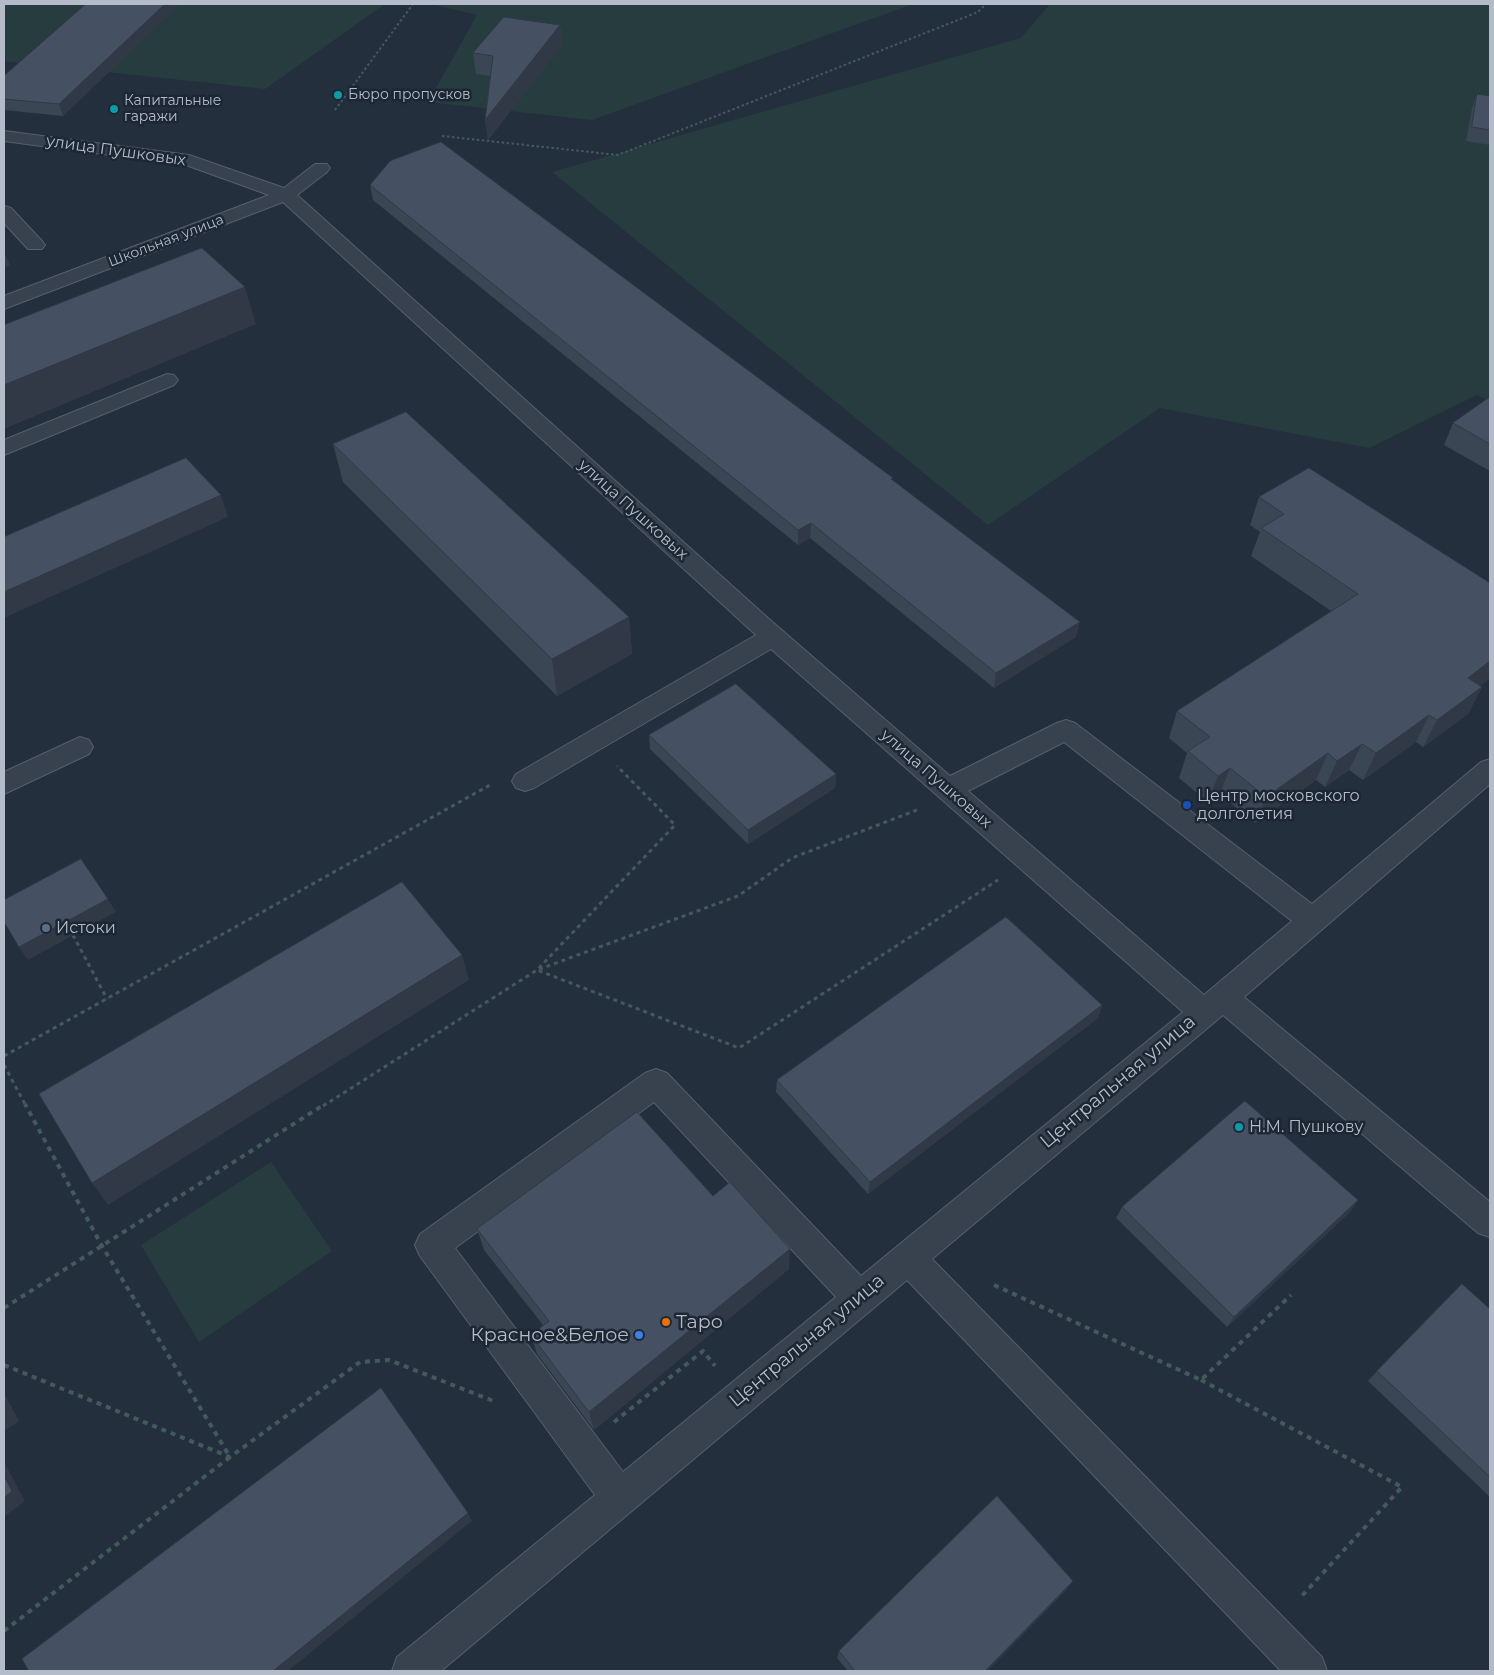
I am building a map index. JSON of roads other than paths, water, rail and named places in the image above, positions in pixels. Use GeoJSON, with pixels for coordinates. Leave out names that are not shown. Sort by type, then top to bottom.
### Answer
{"type":"FeatureCollection","features":[{"type":"Feature","properties":{"kind":"street","name":"улица Пушковых"},"geometry":{"type":"LineString","coordinates":[[5,138],[189,160],[286,196],[773,636],[948,789],[1213,1004],[1490,1222]]}},
{"type":"Feature","properties":{"kind":"street","name":"Школьная улица"},"geometry":{"type":"LineString","coordinates":[[4,303],[286,196],[321,168]]}},
{"type":"Feature","properties":{"kind":"street"},"geometry":{"type":"LineString","coordinates":[[4,212],[35,245]]}},
{"type":"Feature","properties":{"kind":"street"},"geometry":{"type":"LineString","coordinates":[[4,448],[167,380]]}},
{"type":"Feature","properties":{"kind":"street"},"geometry":{"type":"LineString","coordinates":[[526,781],[773,636]]}},
{"type":"Feature","properties":{"kind":"street"},"geometry":{"type":"LineString","coordinates":[[948,789],[1066,730],[1312,920]]}},
{"type":"Feature","properties":{"kind":"street"},"geometry":{"type":"LineString","coordinates":[[4,784],[80,747]]}},
{"type":"Feature","properties":{"kind":"street","name":"Центральная улица"},"geometry":{"type":"LineString","coordinates":[[411,1671],[1213,1004],[1490,769]]}},
{"type":"Feature","properties":{"kind":"street"},"geometry":{"type":"LineString","coordinates":[[620,1498],[432,1245],[656,1083],[859,1298]]}},
{"type":"Feature","properties":{"kind":"street"},"geometry":{"type":"LineString","coordinates":[[908,1257],[1308,1671]]}},
{"type":"Feature","properties":{"kind":"place","name":"Бюро пропусков"},"geometry":{"type":"Point","coordinates":[338,95]}},
{"type":"Feature","properties":{"kind":"place","name":"Капитальные гаражи"},"geometry":{"type":"Point","coordinates":[114,109]}},
{"type":"Feature","properties":{"kind":"place","name":"Центр московского долголетия"},"geometry":{"type":"Point","coordinates":[1187,805]}},
{"type":"Feature","properties":{"kind":"place","name":"Истоки"},"geometry":{"type":"Point","coordinates":[46,928]}},
{"type":"Feature","properties":{"kind":"place","name":"Н.М. Пушкову"},"geometry":{"type":"Point","coordinates":[1239,1127]}},
{"type":"Feature","properties":{"kind":"place","name":"Таро"},"geometry":{"type":"Point","coordinates":[666,1322]}},
{"type":"Feature","properties":{"kind":"place","name":"Красное&Белое"},"geometry":{"type":"Point","coordinates":[639,1335]}}]}
